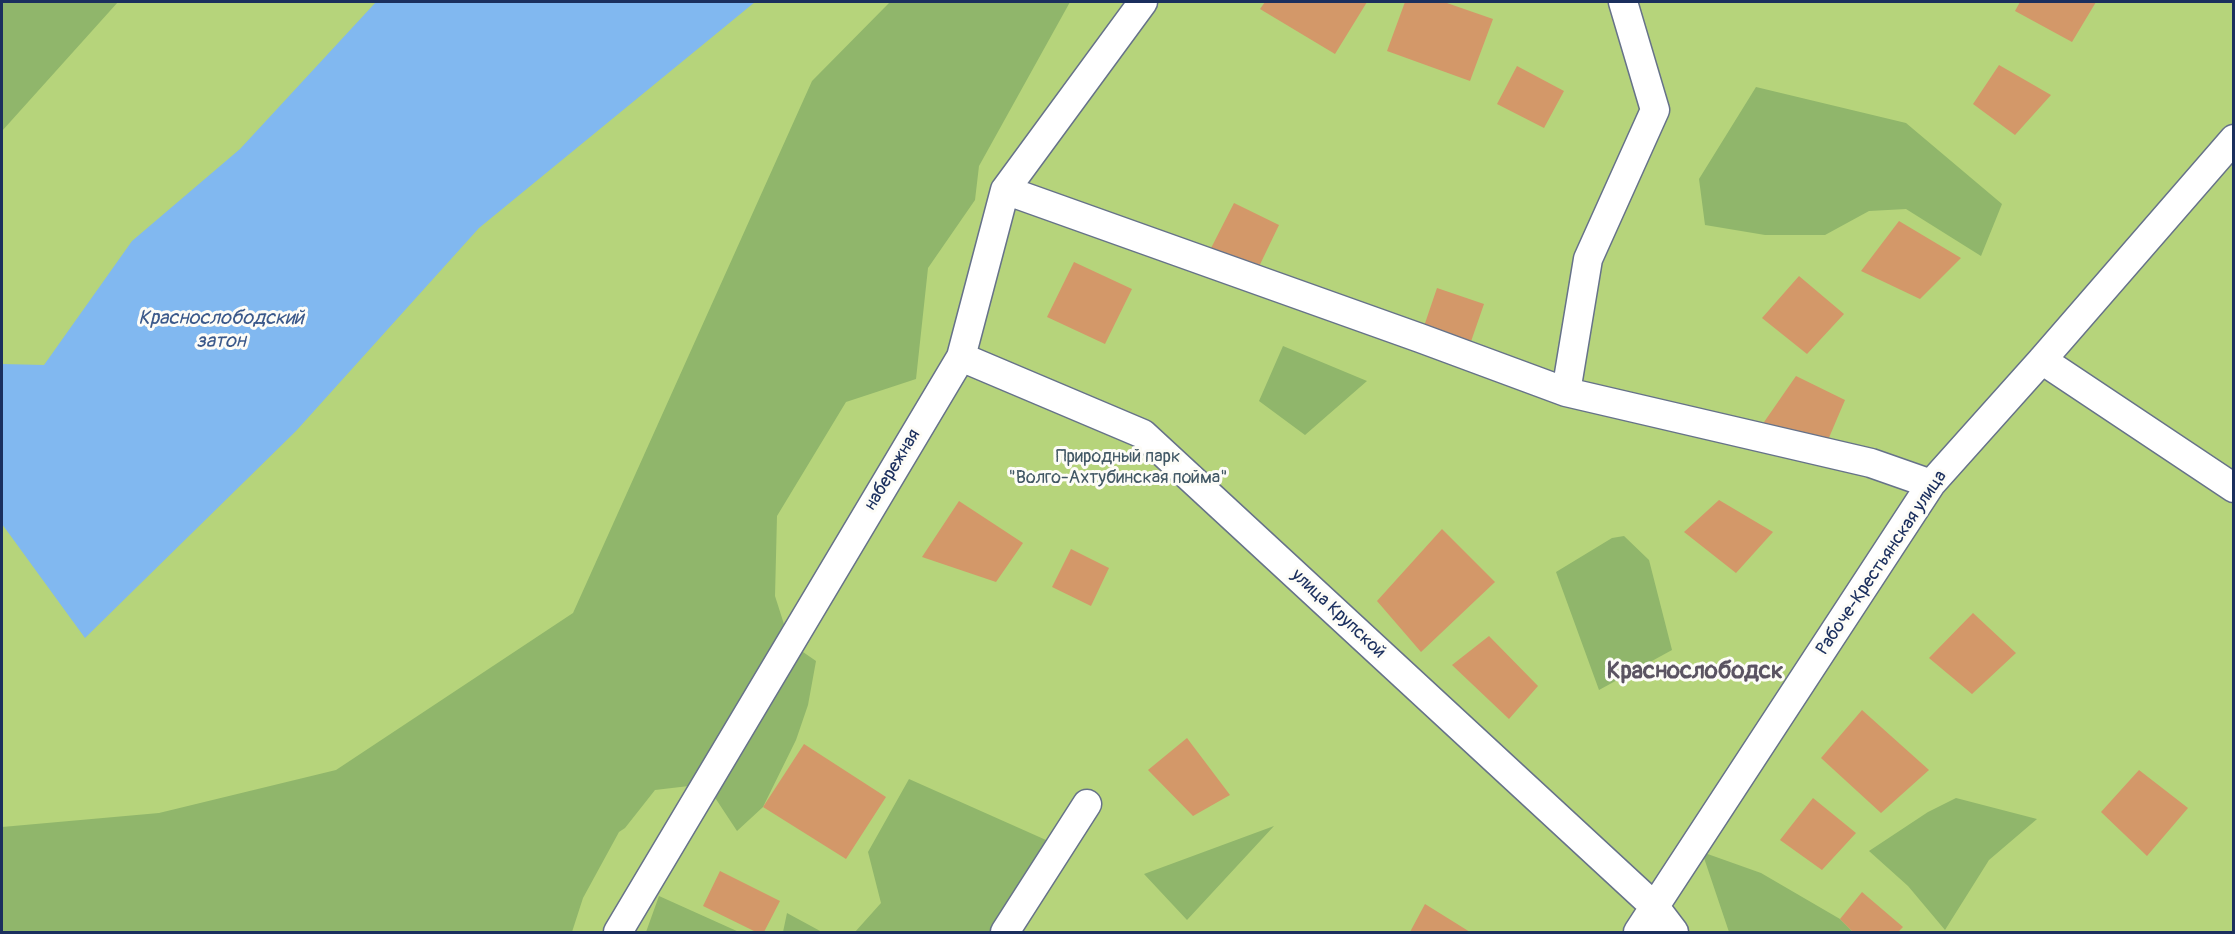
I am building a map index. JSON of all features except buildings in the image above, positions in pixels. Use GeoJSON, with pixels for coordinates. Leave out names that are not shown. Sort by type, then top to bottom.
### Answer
{"type":"FeatureCollection","features":[{"type":"Feature","properties":{"kind":"street","name":"набережная"},"geometry":{"type":"LineString","coordinates":[[618,933],[961,357],[1005,190],[1143,2]]}},
{"type":"Feature","properties":{"kind":"street"},"geometry":{"type":"LineString","coordinates":[[1566,392],[1588,259],[1655,110],[1623,2]]}},
{"type":"Feature","properties":{"kind":"street","name":"Рабоче-Крестьянская улица"},"geometry":{"type":"LineString","coordinates":[[1638,933],[1931,484],[2234,139]]}},
{"type":"Feature","properties":{"kind":"street"},"geometry":{"type":"LineString","coordinates":[[1005,190],[1566,392],[1871,463],[1931,484]]}},
{"type":"Feature","properties":{"kind":"street","name":"улица Крупской"},"geometry":{"type":"LineString","coordinates":[[961,357],[1143,434],[1655,907],[1674,933]]}},
{"type":"Feature","properties":{"kind":"street"},"geometry":{"type":"LineString","coordinates":[[2042,360],[2234,488]]}},
{"type":"Feature","properties":{"kind":"street"},"geometry":{"type":"LineString","coordinates":[[1005,933],[1087,804]]}},
{"type":"Feature","properties":{"kind":"green space","name":"Природный парк \"Волго-Ахтубинская пойма\""},"geometry":{"type":"Polygon","coordinates":[[[2,2],[2233,2],[2233,932],[2,932],[2,2]]]}},
{"type":"Feature","properties":{"kind":"green space"},"geometry":{"type":"Polygon","coordinates":[[[2,2],[118,2],[2,131],[2,2]]]}},
{"type":"Feature","properties":{"kind":"green space"},"geometry":{"type":"Polygon","coordinates":[[[890,2],[1070,2],[979,166],[975,200],[928,268],[916,379],[846,402],[777,516],[775,596],[790,643],[816,661],[808,705],[796,740],[763,807],[737,831],[706,784],[655,790],[625,828],[619,832],[583,898],[572,932],[2,932],[2,827],[159,813],[336,770],[573,613],[812,81],[890,2]]]}},
{"type":"Feature","properties":{"kind":"green space"},"geometry":{"type":"Polygon","coordinates":[[[1756,87],[1906,123],[2002,204],[1981,256],[1906,209],[1869,211],[1825,235],[1765,235],[1705,225],[1699,179],[1756,87]]]}},
{"type":"Feature","properties":{"kind":"green space"},"geometry":{"type":"Polygon","coordinates":[[[1283,346],[1367,381],[1305,435],[1259,401],[1283,346]]]}},
{"type":"Feature","properties":{"kind":"green space"},"geometry":{"type":"Polygon","coordinates":[[[1624,536],[1649,560],[1672,650],[1599,690],[1556,572],[1612,538],[1624,536]]]}},
{"type":"Feature","properties":{"kind":"green space"},"geometry":{"type":"Polygon","coordinates":[[[909,779],[1055,844],[1005,932],[855,932],[881,903],[868,852],[909,779]]]}},
{"type":"Feature","properties":{"kind":"green space"},"geometry":{"type":"Polygon","coordinates":[[[1956,798],[2037,819],[1989,860],[1945,930],[1908,886],[1869,851],[1928,812],[1956,798]]]}},
{"type":"Feature","properties":{"kind":"green space"},"geometry":{"type":"Polygon","coordinates":[[[1274,826],[1187,920],[1144,874],[1274,826]]]}},
{"type":"Feature","properties":{"kind":"green space"},"geometry":{"type":"Polygon","coordinates":[[[1702,852],[1761,873],[1840,919],[1853,932],[1729,932],[1702,852]]]}},
{"type":"Feature","properties":{"kind":"green space"},"geometry":{"type":"Polygon","coordinates":[[[659,896],[739,932],[646,932],[659,896]]]}},
{"type":"Feature","properties":{"kind":"green space"},"geometry":{"type":"Polygon","coordinates":[[[787,913],[822,932],[783,932],[787,913]]]}},
{"type":"Feature","properties":{"kind":"water","name":"Краснослободский затон"},"geometry":{"type":"Polygon","coordinates":[[[376,2],[755,2],[479,228],[296,431],[85,638],[2,524],[2,364],[44,365],[132,241],[240,149],[376,2]]]}},
{"type":"Feature","properties":{"kind":"district","name":"Краснослободск"},"geometry":{"type":"Point","coordinates":[1695,672]}}]}
